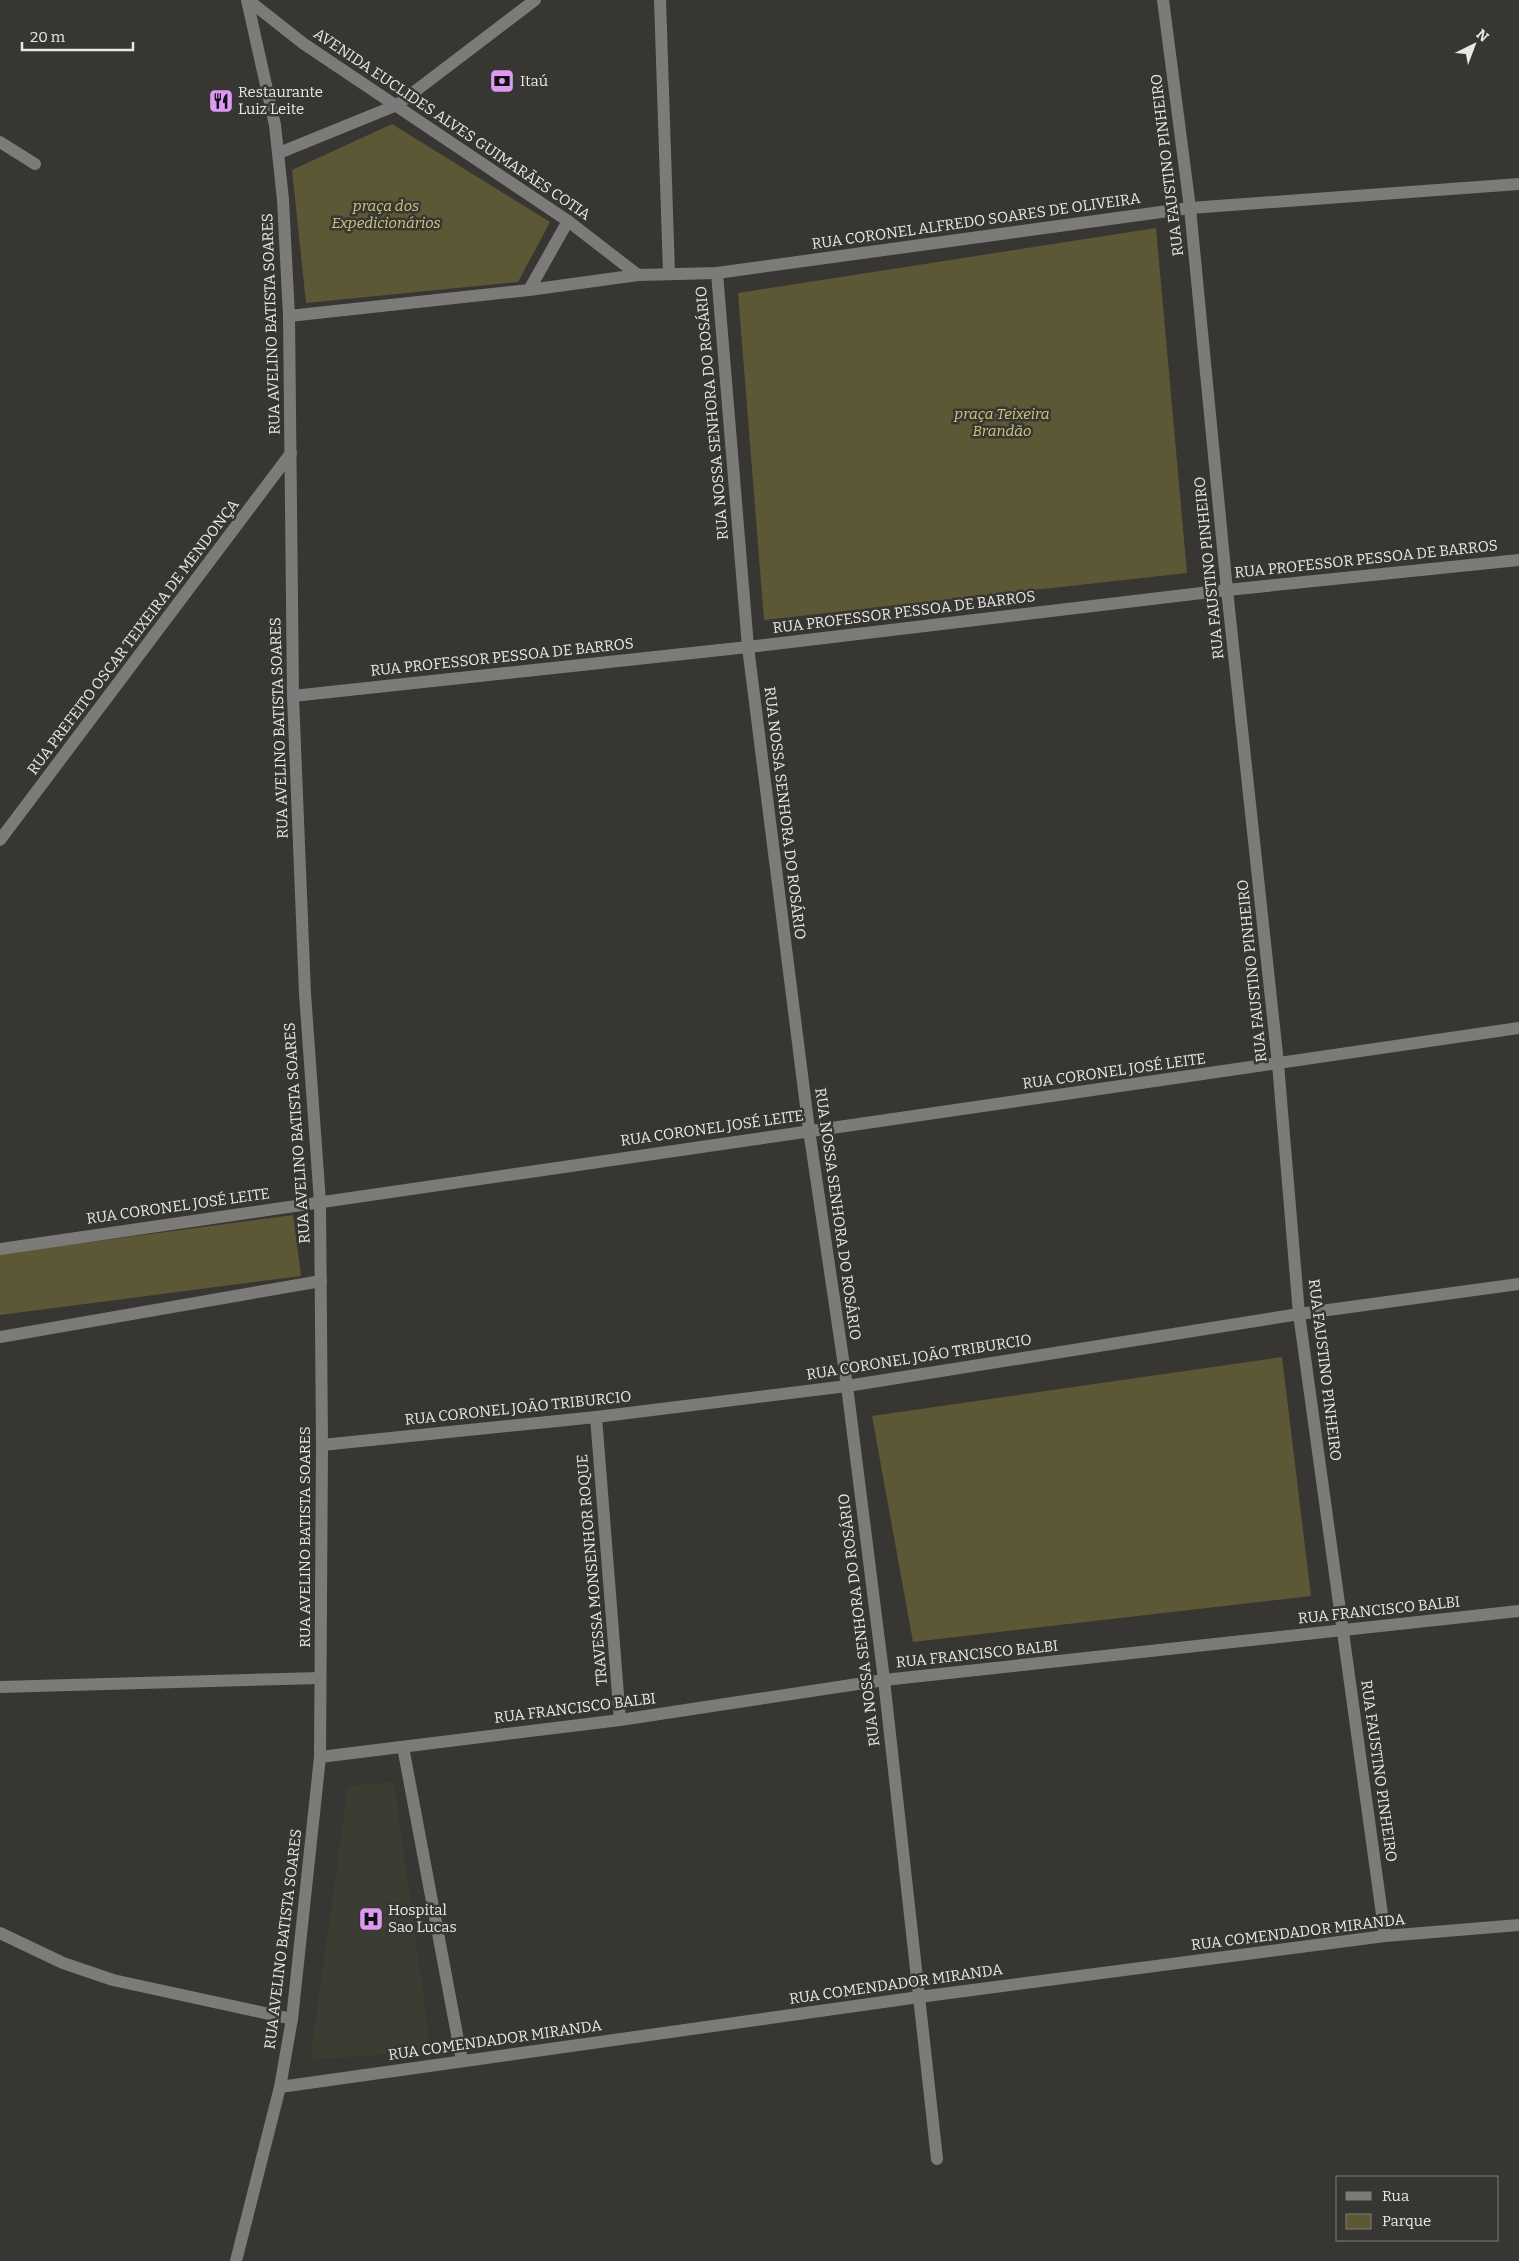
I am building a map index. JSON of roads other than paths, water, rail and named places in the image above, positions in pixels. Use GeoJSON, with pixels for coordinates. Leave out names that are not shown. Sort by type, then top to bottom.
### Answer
{"type":"FeatureCollection","features":[{"type":"Feature","properties":{"kind":"street","name":"AVENIDA EUCLIDES ALVES GUIMARÃES COTIA"},"geometry":{"type":"LineString","coordinates":[[247,0],[304,44],[568,221],[638,275]]}},
{"type":"Feature","properties":{"kind":"street","name":"RUA AVELINO BATISTA SOARES"},"geometry":{"type":"LineString","coordinates":[[236,2261],[280,2087],[292,2019],[320,1757],[322,1445],[320,1202],[304,994],[293,696],[289,316],[279,153],[247,0]]}},
{"type":"Feature","properties":{"kind":"street"},"geometry":{"type":"LineString","coordinates":[[279,153],[397,105],[535,0]]}},
{"type":"Feature","properties":{"kind":"street"},"geometry":{"type":"LineString","coordinates":[[660,0],[670,273]]}},
{"type":"Feature","properties":{"kind":"street","name":"RUA FAUSTINO PINHEIRO"},"geometry":{"type":"LineString","coordinates":[[1163,0],[1190,208],[1227,590],[1278,1064],[1299,1314],[1385,1936]]}},
{"type":"Feature","properties":{"kind":"street"},"geometry":{"type":"LineString","coordinates":[[0,142],[35,164]]}},
{"type":"Feature","properties":{"kind":"street","name":"RUA CORONEL ALFREDO SOARES DE OLIVEIRA"},"geometry":{"type":"LineString","coordinates":[[289,316],[529,290],[638,275],[717,273],[1190,208],[1519,184]]}},
{"type":"Feature","properties":{"kind":"street"},"geometry":{"type":"LineString","coordinates":[[529,290],[568,221]]}},
{"type":"Feature","properties":{"kind":"street","name":"RUA NOSSA SENHORA DO ROSÁRIO"},"geometry":{"type":"LineString","coordinates":[[717,273],[748,647],[809,1130],[846,1386],[884,1680],[937,2159]]}},
{"type":"Feature","properties":{"kind":"street","name":"RUA PREFEITO OSCAR TEIXEIRA DE MENDONÇA"},"geometry":{"type":"LineString","coordinates":[[0,840],[291,453]]}},
{"type":"Feature","properties":{"kind":"street","name":"RUA PROFESSOR PESSOA DE BARROS"},"geometry":{"type":"LineString","coordinates":[[293,696],[748,647],[1227,590],[1519,560]]}},
{"type":"Feature","properties":{"kind":"street","name":"RUA CORONEL JOSÉ LEITE"},"geometry":{"type":"LineString","coordinates":[[0,1249],[1519,1028]]}},
{"type":"Feature","properties":{"kind":"street"},"geometry":{"type":"LineString","coordinates":[[0,1337],[321,1281]]}},
{"type":"Feature","properties":{"kind":"street","name":"RUA CORONEL JOÃO TRIBURCIO"},"geometry":{"type":"LineString","coordinates":[[322,1445],[596,1417],[846,1386],[1299,1314],[1519,1284]]}},
{"type":"Feature","properties":{"kind":"street","name":"TRAVESSA MONSENHOR ROQUE"},"geometry":{"type":"LineString","coordinates":[[596,1417],[620,1720]]}},
{"type":"Feature","properties":{"kind":"street","name":"RUA FRANCISCO BALBI"},"geometry":{"type":"LineString","coordinates":[[320,1757],[620,1720],[884,1680],[1519,1611]]}},
{"type":"Feature","properties":{"kind":"street"},"geometry":{"type":"LineString","coordinates":[[0,1687],[320,1678]]}},
{"type":"Feature","properties":{"kind":"street"},"geometry":{"type":"LineString","coordinates":[[402,1747],[462,2061]]}},
{"type":"Feature","properties":{"kind":"street","name":"RUA COMENDADOR MIRANDA"},"geometry":{"type":"LineString","coordinates":[[280,2087],[919,1997],[1385,1936],[1519,1925]]}},
{"type":"Feature","properties":{"kind":"street"},"geometry":{"type":"LineString","coordinates":[[0,1933],[63,1962],[113,1980],[292,2019]]}},
{"type":"Feature","properties":{"kind":"place","name":"Itaú"},"geometry":{"type":"Point","coordinates":[502,81]}},
{"type":"Feature","properties":{"kind":"place","name":"Restaurante Luiz Leite"},"geometry":{"type":"Point","coordinates":[221,101]}},
{"type":"Feature","properties":{"kind":"place","name":"Hospital Sao Lucas"},"geometry":{"type":"Point","coordinates":[371,1919]}},
{"type":"Feature","properties":{"kind":"park label","name":"praça dos Expedicionários"},"geometry":{"type":"Point","coordinates":[386,214]}},
{"type":"Feature","properties":{"kind":"park label","name":"praça Teixeira Brandão"},"geometry":{"type":"Point","coordinates":[1002,422]}}]}
